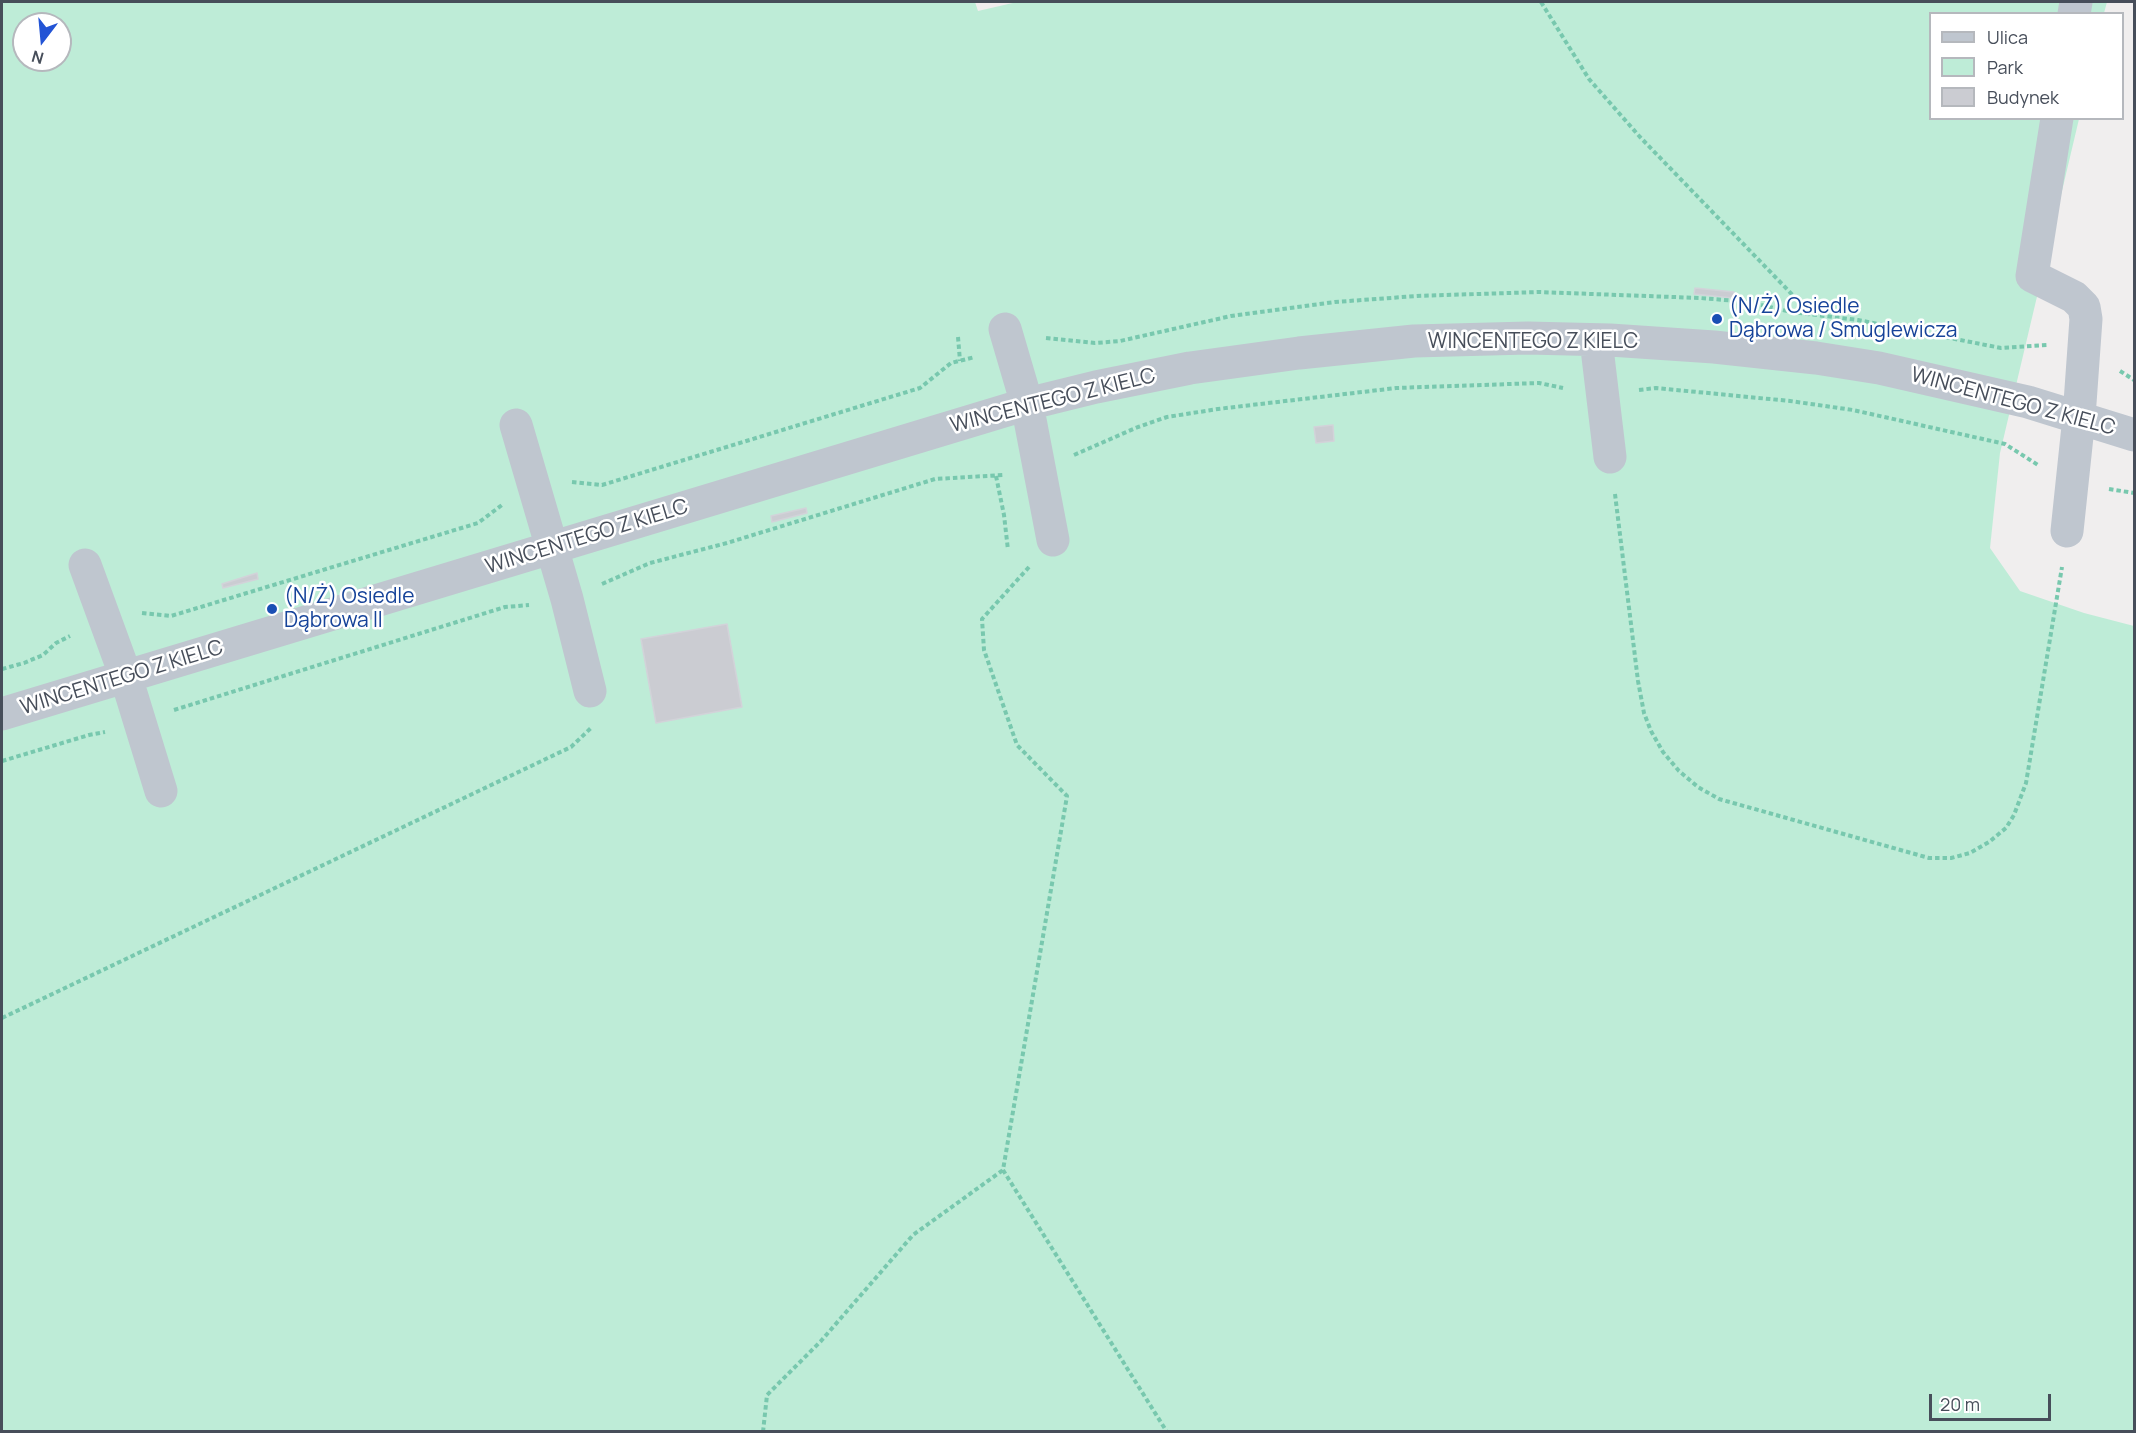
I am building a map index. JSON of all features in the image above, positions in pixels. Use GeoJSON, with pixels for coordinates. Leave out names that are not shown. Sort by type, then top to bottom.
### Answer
{"type":"FeatureCollection","features":[{"type":"Feature","properties":{"kind":"street"},"geometry":{"type":"LineString","coordinates":[[2057,120],[2032,276],[2074,297],[2084,307],[2086,319],[2067,531]]}},
{"type":"Feature","properties":{"kind":"street"},"geometry":{"type":"LineString","coordinates":[[1008,338],[1027,404],[1053,540]]}},
{"type":"Feature","properties":{"kind":"street","name":"WINCENTEGO Z KIELC"},"geometry":{"type":"LineString","coordinates":[[2,714],[1027,404],[1190,368],[1299,352],[1414,341],[1528,339],[1596,340],[1714,347],[1816,358],[1879,368],[2028,402],[2134,435]]}},
{"type":"Feature","properties":{"kind":"street"},"geometry":{"type":"LineString","coordinates":[[1596,340],[1610,457]]}},
{"type":"Feature","properties":{"kind":"street"},"geometry":{"type":"LineString","coordinates":[[516,425],[590,691]]}},
{"type":"Feature","properties":{"kind":"street"},"geometry":{"type":"LineString","coordinates":[[85,565],[126,677],[161,791]]}},
{"type":"Feature","properties":{"kind":"path"},"geometry":{"type":"LineString","coordinates":[[1541,2],[1589,79],[1640,137],[1812,314],[1858,320],[2001,348],[2059,344],[2084,350],[2134,380]]}},
{"type":"Feature","properties":{"kind":"path"},"geometry":{"type":"LineString","coordinates":[[958,337],[960,361]]}},
{"type":"Feature","properties":{"kind":"path"},"geometry":{"type":"LineString","coordinates":[[567,482],[602,484],[909,392],[920,388],[951,363],[1008,338],[1049,338],[1095,343],[1120,340]]}},
{"type":"Feature","properties":{"kind":"path"},"geometry":{"type":"LineString","coordinates":[[1610,457],[1638,681],[1644,713],[1663,752],[1679,771],[1698,787],[1719,799],[1929,858],[1951,858],[1970,853],[1989,842],[2006,828],[2021,799],[2026,783],[2067,531]]}},
{"type":"Feature","properties":{"kind":"path"},"geometry":{"type":"LineString","coordinates":[[996,476],[1008,550]]}},
{"type":"Feature","properties":{"kind":"path"},"geometry":{"type":"LineString","coordinates":[[140,613],[171,616],[478,523],[505,502]]}},
{"type":"Feature","properties":{"kind":"path"},"geometry":{"type":"LineString","coordinates":[[1053,540],[982,619],[984,650],[1017,745],[1067,796],[1003,1170],[1167,1431]]}},
{"type":"Feature","properties":{"kind":"path"},"geometry":{"type":"LineString","coordinates":[[2,669],[43,655],[56,643],[74,634]]}},
{"type":"Feature","properties":{"kind":"path"},"geometry":{"type":"LineString","coordinates":[[2,1018],[571,747],[591,728],[590,691]]}},
{"type":"Feature","properties":{"kind":"path"},"geometry":{"type":"LineString","coordinates":[[2,761],[45,747]]}},
{"type":"Feature","properties":{"kind":"path"},"geometry":{"type":"LineString","coordinates":[[763,1431],[767,1395],[821,1341],[913,1235],[1003,1170]]}},
{"type":"Feature","properties":{"kind":"green space"},"geometry":{"type":"Polygon","coordinates":[[[2,2],[975,2],[978,11],[1017,2],[2107,2],[2104,12],[1929,12],[1929,120],[2079,120],[2000,453],[1990,548],[2020,591],[2084,613],[2134,626],[2134,1431],[2,1432],[2,2]]]}},
{"type":"Feature","properties":{"kind":"building"},"geometry":{"type":"Polygon","coordinates":[[[1695,288],[1734,292],[1733,298],[1694,294],[1695,288]]]}},
{"type":"Feature","properties":{"kind":"building"},"geometry":{"type":"Polygon","coordinates":[[[1333,425],[1334,441],[1316,443],[1314,427],[1333,425]]]}},
{"type":"Feature","properties":{"kind":"building"},"geometry":{"type":"Polygon","coordinates":[[[806,508],[807,513],[772,522],[771,516],[806,508]]]}},
{"type":"Feature","properties":{"kind":"building"},"geometry":{"type":"Polygon","coordinates":[[[257,573],[258,579],[223,588],[222,584],[257,573]]]}},
{"type":"Feature","properties":{"kind":"building"},"geometry":{"type":"Polygon","coordinates":[[[727,624],[742,707],[656,723],[641,639],[727,624]]]}},
{"type":"Feature","properties":{"kind":"place","name":"(N/Ż) Osiedle Dąbrowa / Smuglewicza"},"geometry":{"type":"Point","coordinates":[1717,319]}},
{"type":"Feature","properties":{"kind":"place","name":"(N/Ż) Osiedle Dąbrowa II"},"geometry":{"type":"Point","coordinates":[272,609]}}]}
